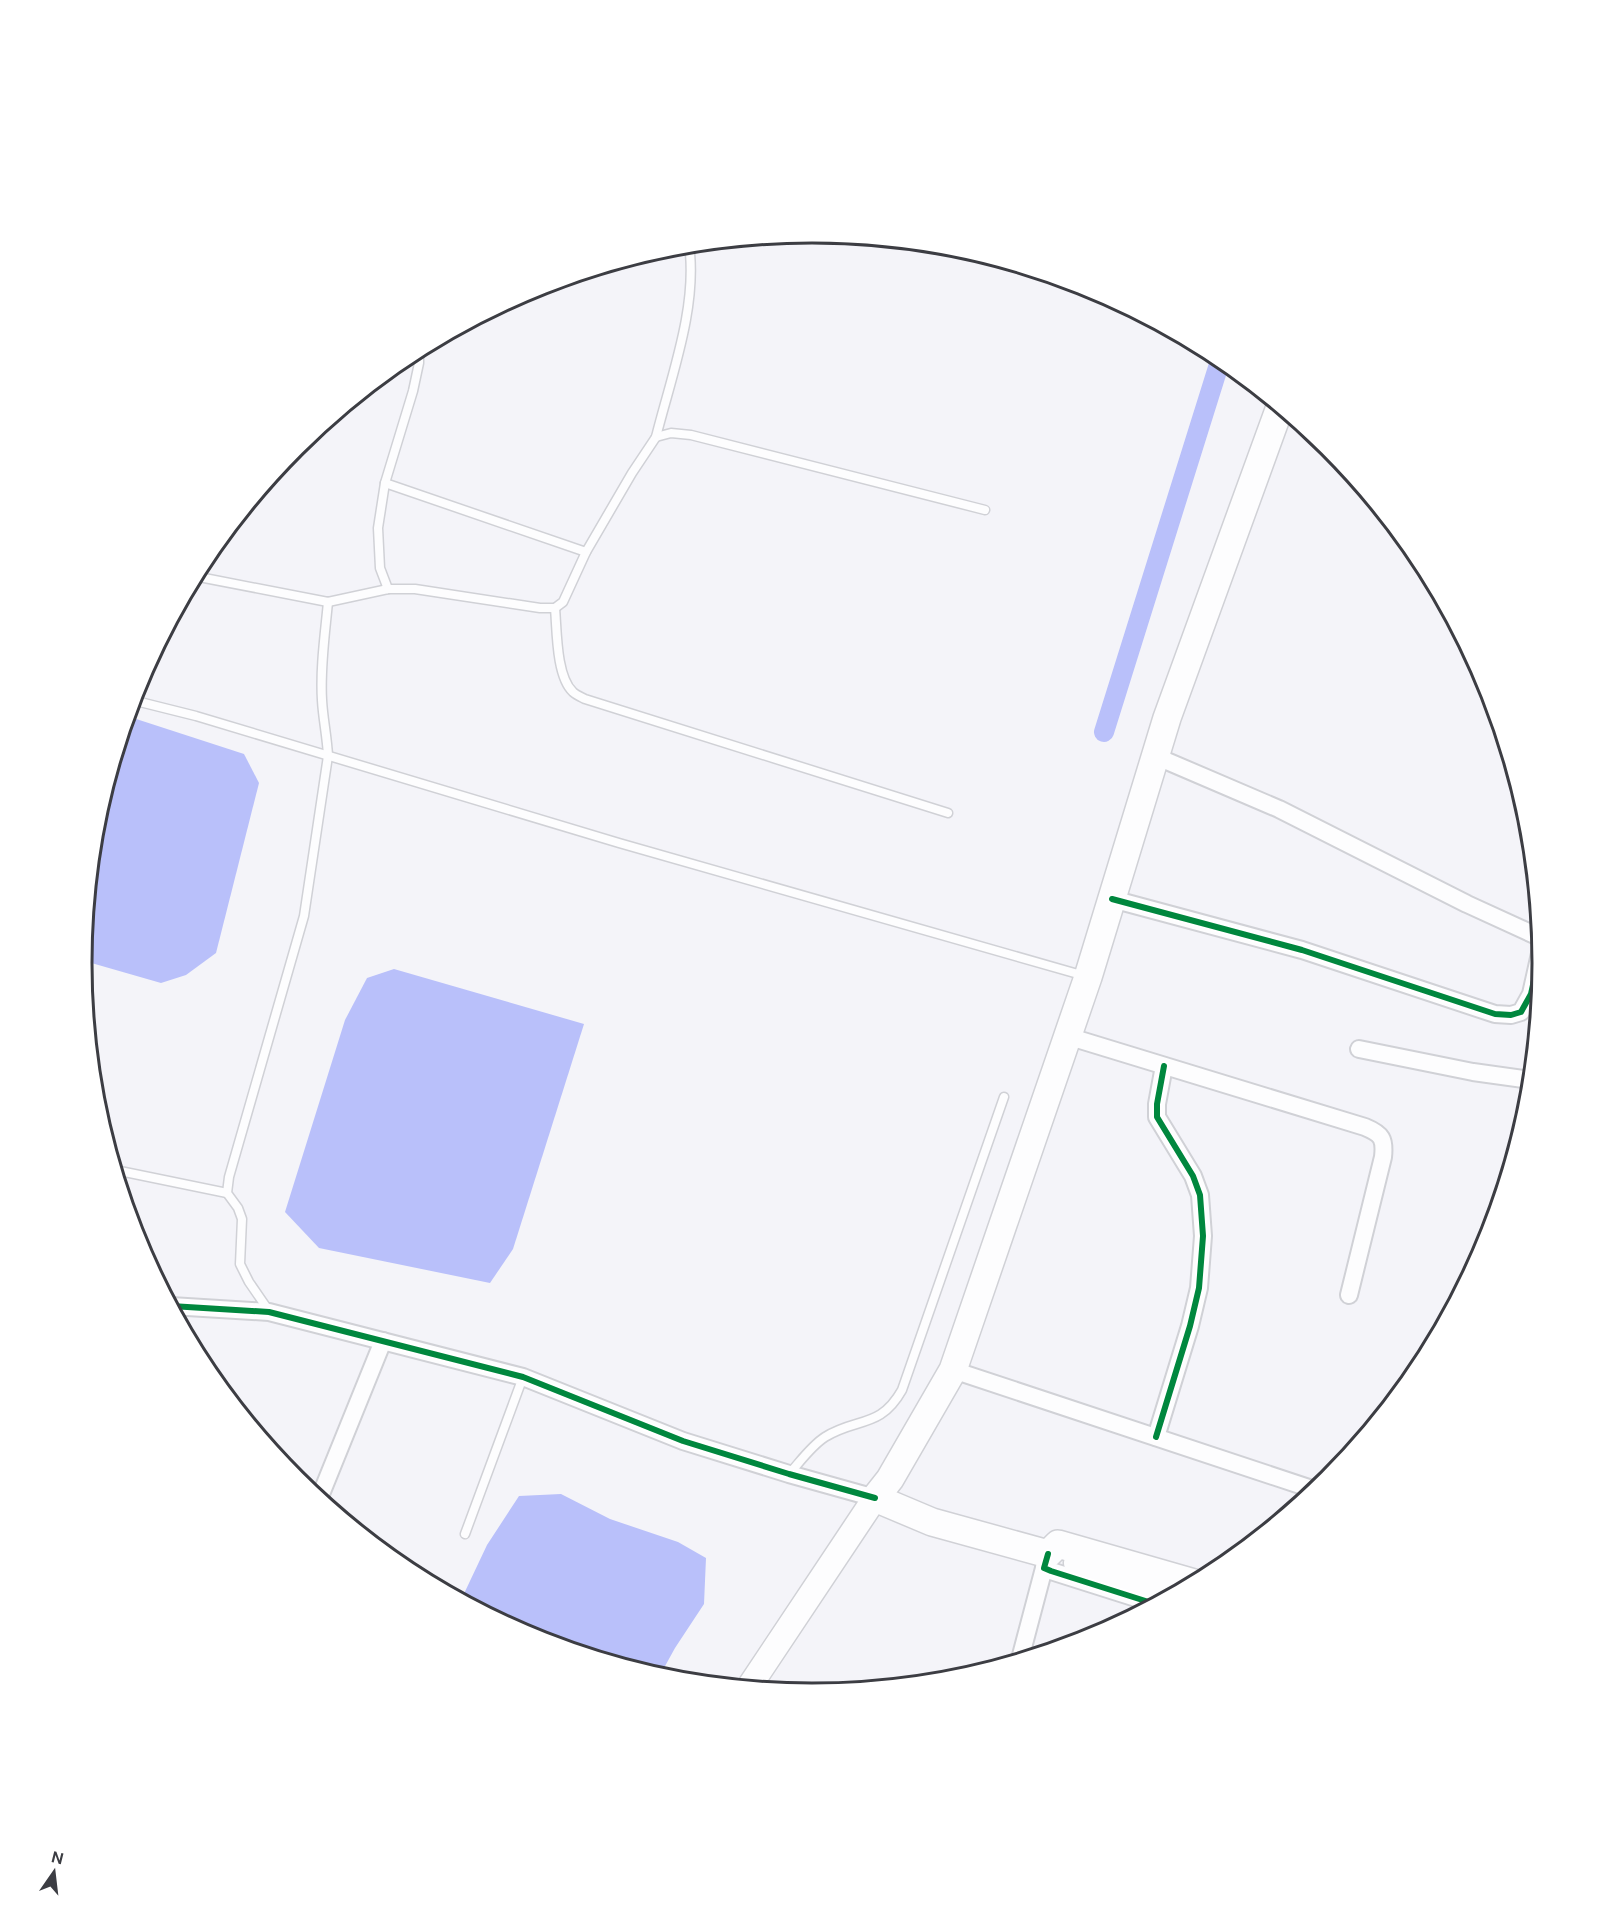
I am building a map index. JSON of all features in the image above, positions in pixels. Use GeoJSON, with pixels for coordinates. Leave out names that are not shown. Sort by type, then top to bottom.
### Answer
{"type":"FeatureCollection","features":[{"type":"Feature","properties":{"kind":"main road"},"geometry":{"type":"LineString","coordinates":[[754,1680],[890,1479],[953,1370],[1088,977],[1167,718],[1277,415]]}},
{"type":"Feature","properties":{"kind":"main road"},"geometry":{"type":"LineString","coordinates":[[875,1498],[947,1527],[1046,1561],[1165,1590]]}},
{"type":"Feature","properties":{"kind":"main road"},"geometry":{"type":"LineString","coordinates":[[1046,1561],[1058,1544],[1183,1580]]}},
{"type":"Feature","properties":{"kind":"street"},"geometry":{"type":"LineString","coordinates":[[1155,756],[1279,809],[1467,904],[1531,933]]}},
{"type":"Feature","properties":{"kind":"street"},"geometry":{"type":"LineString","coordinates":[[1112,899],[1302,950],[1495,1014],[1511,1015],[1521,1012],[1531,995]]}},
{"type":"Feature","properties":{"kind":"street"},"geometry":{"type":"LineString","coordinates":[[1067,1036],[1365,1127],[1381,1134],[1384,1141],[1383,1157],[1349,1295]]}},
{"type":"Feature","properties":{"kind":"street"},"geometry":{"type":"LineString","coordinates":[[1359,1049],[1473,1072],[1522,1079]]}},
{"type":"Feature","properties":{"kind":"street"},"geometry":{"type":"LineString","coordinates":[[1156,1437],[1191,1326],[1199,1288],[1203,1236],[1200,1195],[1193,1176],[1157,1117],[1164,1066]]}},
{"type":"Feature","properties":{"kind":"street"},"geometry":{"type":"LineString","coordinates":[[179,1307],[269,1312],[524,1377],[683,1441],[875,1498]]}},
{"type":"Feature","properties":{"kind":"street"},"geometry":{"type":"LineString","coordinates":[[322,1491],[383,1341]]}},
{"type":"Feature","properties":{"kind":"street"},"geometry":{"type":"LineString","coordinates":[[953,1370],[1305,1486]]}},
{"type":"Feature","properties":{"kind":"street"},"geometry":{"type":"LineString","coordinates":[[1022,1651],[1046,1561],[1066,1577],[1145,1601]]}},
{"type":"Feature","properties":{"kind":"lane"},"geometry":{"type":"LineString","coordinates":[[204,578],[328,602],[388,589],[415,589],[540,608],[555,608],[563,602],[586,552],[656,437],[687,316],[691,289],[690,254]]}},
{"type":"Feature","properties":{"kind":"lane"},"geometry":{"type":"LineString","coordinates":[[388,589],[380,568],[378,528],[386,483],[419,359]]}},
{"type":"Feature","properties":{"kind":"lane"},"geometry":{"type":"LineString","coordinates":[[656,437],[671,433],[691,435],[985,510]]}},
{"type":"Feature","properties":{"kind":"lane"},"geometry":{"type":"LineString","coordinates":[[386,483],[586,552]]}},
{"type":"Feature","properties":{"kind":"lane"},"geometry":{"type":"LineString","coordinates":[[269,1312],[240,1264],[242,1219],[227,1193],[229,1177],[304,916],[328,756],[321,680],[328,602]]}},
{"type":"Feature","properties":{"kind":"lane"},"geometry":{"type":"LineString","coordinates":[[555,608],[561,666],[565,681],[573,693],[585,699],[948,813]]}},
{"type":"Feature","properties":{"kind":"lane"},"geometry":{"type":"LineString","coordinates":[[141,702],[196,716],[619,843],[1088,977]]}},
{"type":"Feature","properties":{"kind":"lane"},"geometry":{"type":"LineString","coordinates":[[789,1474],[823,1438],[836,1431],[878,1417],[894,1404],[902,1390],[1004,1097]]}},
{"type":"Feature","properties":{"kind":"lane"},"geometry":{"type":"LineString","coordinates":[[123,1172],[227,1193]]}},
{"type":"Feature","properties":{"kind":"lane"},"geometry":{"type":"LineString","coordinates":[[465,1534],[524,1377]]}},
{"type":"Feature","properties":{"kind":"water"},"geometry":{"type":"Polygon","coordinates":[[[135,719],[244,754],[259,783],[216,953],[186,975],[161,983],[92,963],[93,916],[105,823],[116,777],[135,719]]]}},
{"type":"Feature","properties":{"kind":"water"},"geometry":{"type":"Polygon","coordinates":[[[394,969],[584,1024],[513,1249],[490,1283],[319,1248],[285,1212],[345,1020],[367,978],[394,969]]]}},
{"type":"Feature","properties":{"kind":"water"},"geometry":{"type":"Polygon","coordinates":[[[561,1494],[610,1519],[678,1542],[706,1558],[704,1604],[664,1667],[580,1645],[536,1628],[464,1594],[487,1545],[519,1496],[561,1494]]]}},
{"type":"Feature","properties":{"kind":"waterway"},"geometry":{"type":"LineString","coordinates":[[1104,732],[1218,368]]}},
{"type":"Feature","properties":{"kind":"cycle path"},"geometry":{"type":"LineString","coordinates":[[1112,899],[1302,950],[1495,1014],[1511,1015],[1521,1012],[1531,995]]}},
{"type":"Feature","properties":{"kind":"cycle path"},"geometry":{"type":"LineString","coordinates":[[1156,1437],[1190,1326],[1199,1288],[1203,1236],[1200,1195],[1193,1176],[1157,1117],[1164,1066]]}},
{"type":"Feature","properties":{"kind":"cycle path"},"geometry":{"type":"LineString","coordinates":[[179,1307],[269,1312],[523,1377],[683,1441],[875,1498]]}},
{"type":"Feature","properties":{"kind":"cycle path"},"geometry":{"type":"LineString","coordinates":[[1048,1554],[1044,1568],[1145,1601]]}}]}
